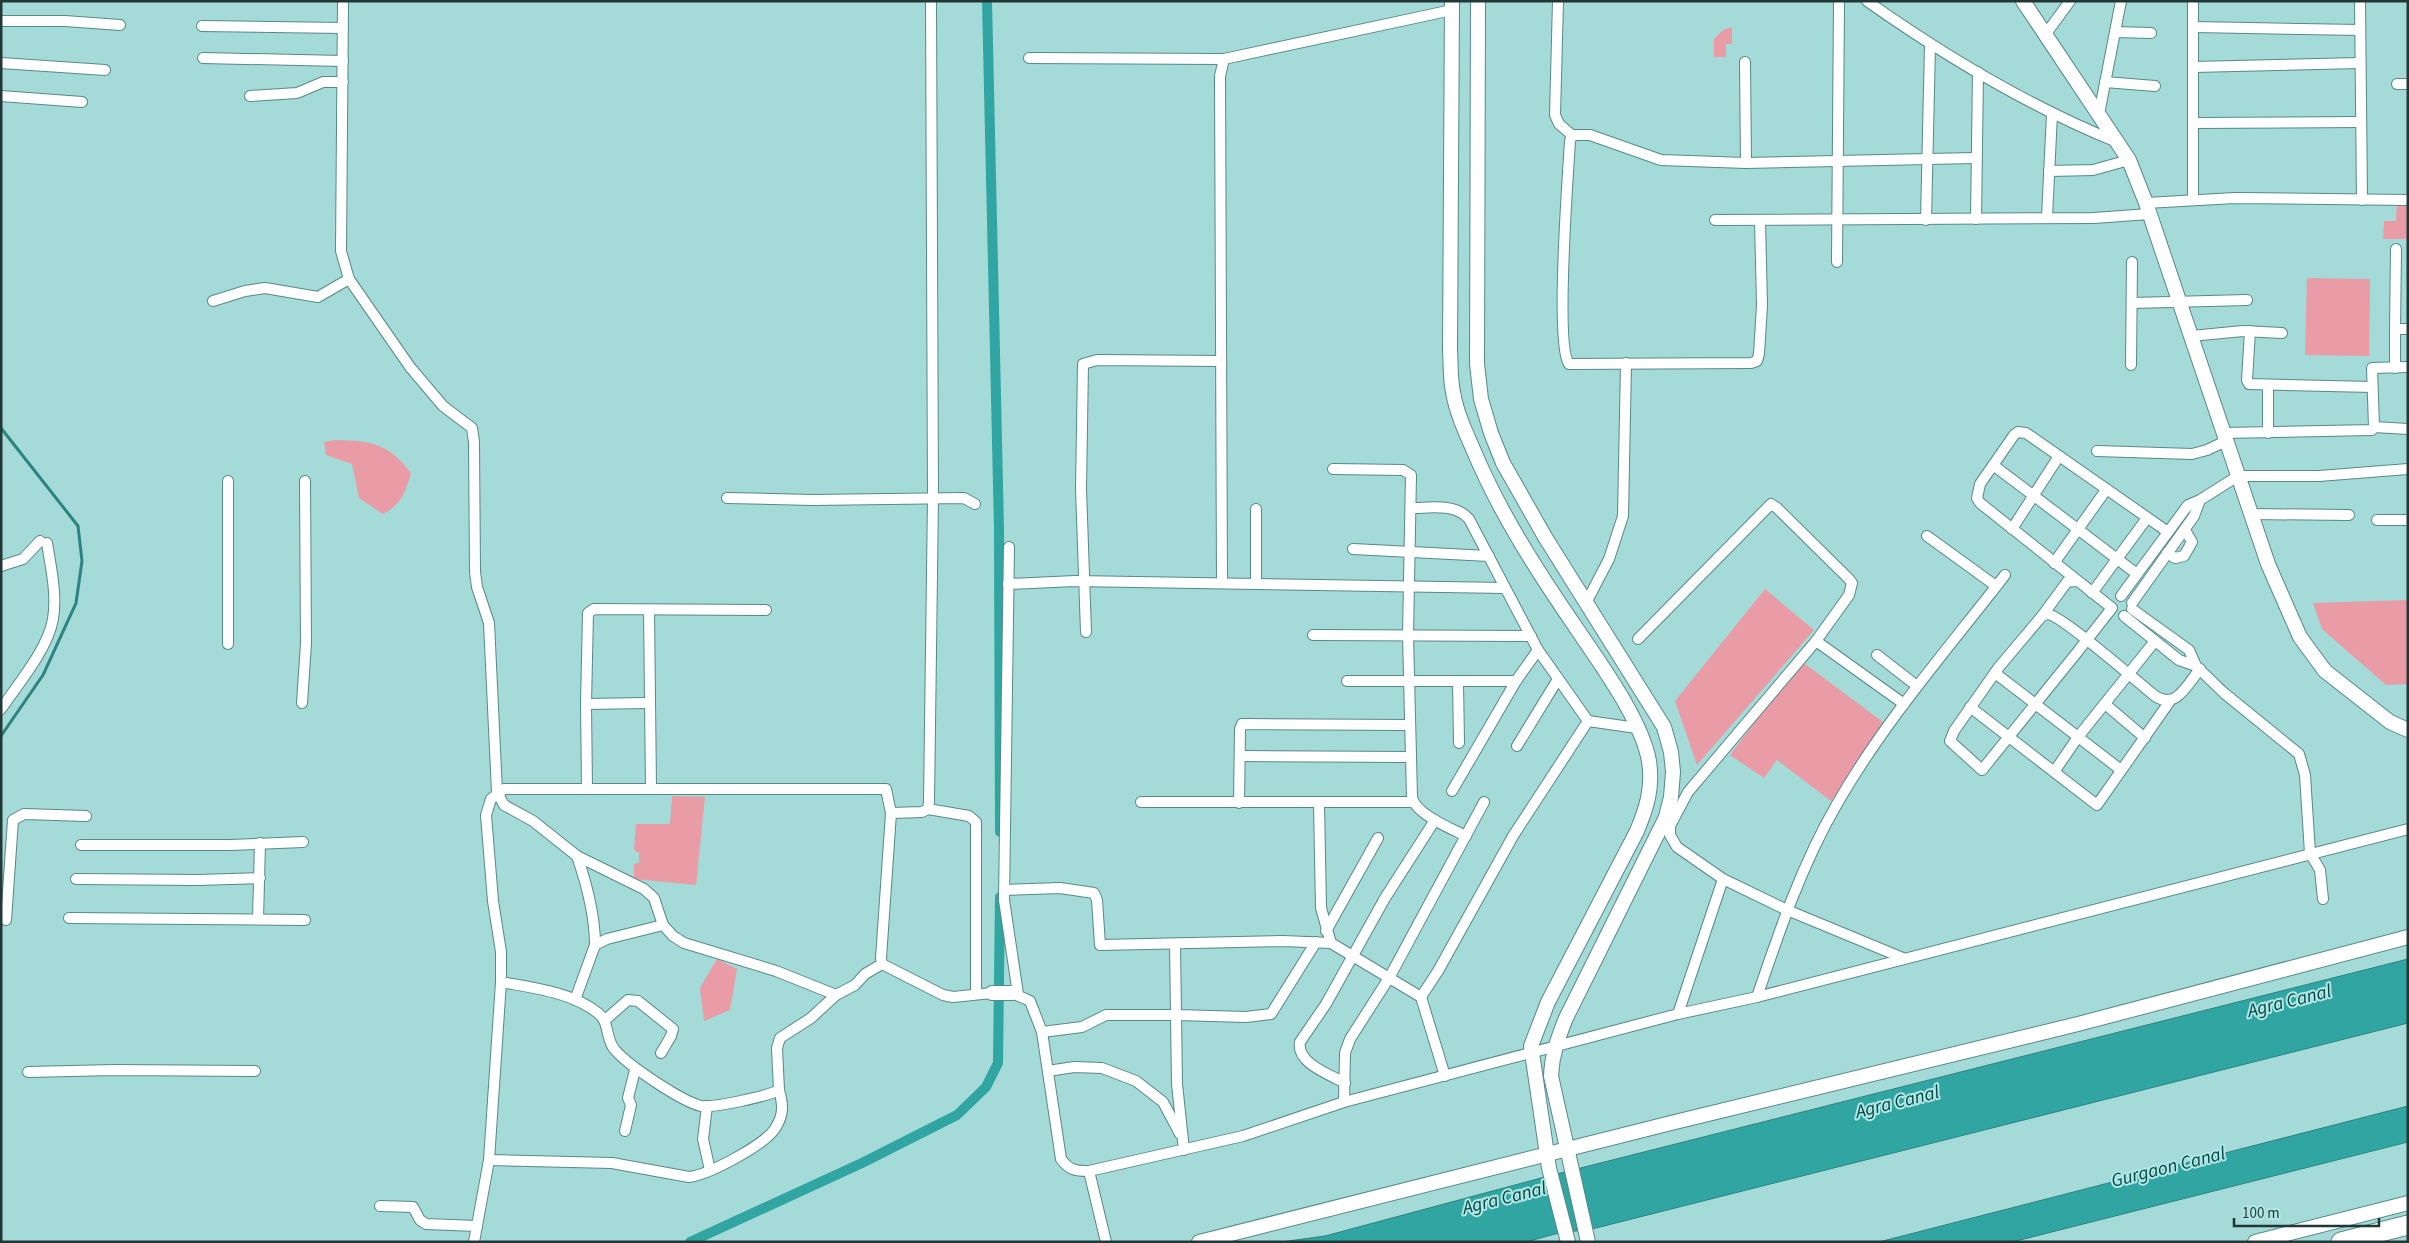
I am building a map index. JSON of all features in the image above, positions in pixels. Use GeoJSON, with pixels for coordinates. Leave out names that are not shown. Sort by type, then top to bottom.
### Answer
{"type":"FeatureCollection","features":[{"type":"Feature","properties":{"kind":"highway"},"geometry":{"type":"LineString","coordinates":[[2341,1242],[2408,1225]]}},
{"type":"Feature","properties":{"kind":"street"},"geometry":{"type":"LineString","coordinates":[[343,1],[341,251],[349,280],[410,367],[435,398],[472,428],[474,442],[475,572],[477,587],[489,623],[497,792],[504,805],[528,817],[577,856],[644,889],[654,898],[663,925],[673,936],[684,943],[762,967],[836,995]]}},
{"type":"Feature","properties":{"kind":"street"},"geometry":{"type":"LineString","coordinates":[[928,809],[932,497],[931,1]]}},
{"type":"Feature","properties":{"kind":"street"},"geometry":{"type":"LineString","coordinates":[[1478,1],[1477,364],[1482,398],[1491,433],[1503,463],[1586,603],[1664,727],[1671,752],[1673,772],[1671,797],[1660,834],[1566,1018],[1554,1046],[1551,1076],[1588,1242]]}},
{"type":"Feature","properties":{"kind":"street"},"geometry":{"type":"LineString","coordinates":[[1558,1],[1556,115],[1560,124],[1572,135],[1590,135],[1662,160],[1746,163],[1976,158]]}},
{"type":"Feature","properties":{"kind":"street"},"geometry":{"type":"LineString","coordinates":[[1837,262],[1839,1]]}},
{"type":"Feature","properties":{"kind":"street"},"geometry":{"type":"LineString","coordinates":[[1867,1],[1930,45],[2052,114],[2117,142]]}},
{"type":"Feature","properties":{"kind":"street"},"geometry":{"type":"LineString","coordinates":[[2023,1],[2129,160],[2148,208],[2268,564],[2300,637],[2325,671],[2390,722],[2408,730]]}},
{"type":"Feature","properties":{"kind":"street"},"geometry":{"type":"LineString","coordinates":[[2045,35],[2070,1]]}},
{"type":"Feature","properties":{"kind":"street"},"geometry":{"type":"LineString","coordinates":[[2099,114],[2121,1]]}},
{"type":"Feature","properties":{"kind":"street"},"geometry":{"type":"LineString","coordinates":[[2193,1],[2193,199]]}},
{"type":"Feature","properties":{"kind":"street"},"geometry":{"type":"LineString","coordinates":[[2360,1],[2359,63],[2362,200]]}},
{"type":"Feature","properties":{"kind":"street"},"geometry":{"type":"LineString","coordinates":[[1029,58],[1224,60],[1452,5],[1450,350],[1453,392],[1463,426],[1480,468],[1512,530],[1611,679],[1636,728],[1649,760],[1652,783],[1647,805],[1637,831],[1548,1002],[1535,1033],[1531,1054],[1548,1162],[1568,1242]]}},
{"type":"Feature","properties":{"kind":"street"},"geometry":{"type":"LineString","coordinates":[[1,21],[120,25]]}},
{"type":"Feature","properties":{"kind":"street"},"geometry":{"type":"LineString","coordinates":[[202,26],[343,28]]}},
{"type":"Feature","properties":{"kind":"street"},"geometry":{"type":"LineString","coordinates":[[2193,27],[2360,30]]}},
{"type":"Feature","properties":{"kind":"street"},"geometry":{"type":"LineString","coordinates":[[2115,32],[2151,33]]}},
{"type":"Feature","properties":{"kind":"street"},"geometry":{"type":"LineString","coordinates":[[1926,220],[1930,45]]}},
{"type":"Feature","properties":{"kind":"street"},"geometry":{"type":"LineString","coordinates":[[203,58],[342,61]]}},
{"type":"Feature","properties":{"kind":"street"},"geometry":{"type":"LineString","coordinates":[[1222,584],[1220,76],[1224,60]]}},
{"type":"Feature","properties":{"kind":"street"},"geometry":{"type":"LineString","coordinates":[[1745,62],[1746,163]]}},
{"type":"Feature","properties":{"kind":"street"},"geometry":{"type":"LineString","coordinates":[[1,63],[105,70]]}},
{"type":"Feature","properties":{"kind":"street"},"geometry":{"type":"LineString","coordinates":[[2193,67],[2359,63]]}},
{"type":"Feature","properties":{"kind":"street"},"geometry":{"type":"LineString","coordinates":[[1976,219],[1978,72]]}},
{"type":"Feature","properties":{"kind":"street"},"geometry":{"type":"LineString","coordinates":[[250,96],[297,93],[323,82],[343,82]]}},
{"type":"Feature","properties":{"kind":"street"},"geometry":{"type":"LineString","coordinates":[[2105,82],[2155,86]]}},
{"type":"Feature","properties":{"kind":"street"},"geometry":{"type":"LineString","coordinates":[[1,96],[82,102]]}},
{"type":"Feature","properties":{"kind":"street"},"geometry":{"type":"LineString","coordinates":[[2047,217],[2052,114]]}},
{"type":"Feature","properties":{"kind":"street"},"geometry":{"type":"LineString","coordinates":[[2193,123],[2360,122]]}},
{"type":"Feature","properties":{"kind":"street"},"geometry":{"type":"LineString","coordinates":[[1572,135],[1570,141],[1564,248],[1565,354],[1569,364],[1574,366],[1626,363],[1751,363],[1757,361],[1762,305],[1760,221]]}},
{"type":"Feature","properties":{"kind":"street"},"geometry":{"type":"LineString","coordinates":[[2049,171],[2093,170],[2129,160]]}},
{"type":"Feature","properties":{"kind":"street"},"geometry":{"type":"LineString","coordinates":[[1715,220],[1836,221],[2047,217],[2094,218],[2193,199],[2408,200]]}},
{"type":"Feature","properties":{"kind":"street"},"geometry":{"type":"LineString","coordinates":[[2395,368],[2396,249]]}},
{"type":"Feature","properties":{"kind":"street"},"geometry":{"type":"LineString","coordinates":[[2131,365],[2132,262]]}},
{"type":"Feature","properties":{"kind":"street"},"geometry":{"type":"LineString","coordinates":[[213,301],[245,290],[265,288],[318,297],[349,280]]}},
{"type":"Feature","properties":{"kind":"street"},"geometry":{"type":"LineString","coordinates":[[2132,303],[2218,299],[2247,300]]}},
{"type":"Feature","properties":{"kind":"street"},"geometry":{"type":"LineString","coordinates":[[2395,329],[2408,329]]}},
{"type":"Feature","properties":{"kind":"street"},"geometry":{"type":"LineString","coordinates":[[2191,336],[2250,331],[2282,332]]}},
{"type":"Feature","properties":{"kind":"street"},"geometry":{"type":"LineString","coordinates":[[2250,331],[2247,380],[2249,384],[2372,387]]}},
{"type":"Feature","properties":{"kind":"street"},"geometry":{"type":"LineString","coordinates":[[1086,632],[1081,489],[1083,364],[1097,360],[1221,360]]}},
{"type":"Feature","properties":{"kind":"street"},"geometry":{"type":"LineString","coordinates":[[1586,603],[1609,559],[1623,516],[1626,363]]}},
{"type":"Feature","properties":{"kind":"street"},"geometry":{"type":"LineString","coordinates":[[2374,427],[2372,368],[2408,368]]}},
{"type":"Feature","properties":{"kind":"street"},"geometry":{"type":"LineString","coordinates":[[2268,385],[2268,433]]}},
{"type":"Feature","properties":{"kind":"street"},"geometry":{"type":"LineString","coordinates":[[2097,452],[2192,454],[2207,450],[2225,437],[2268,433],[2372,430],[2374,427],[2408,429]]}},
{"type":"Feature","properties":{"kind":"street"},"geometry":{"type":"LineString","coordinates":[[2168,532],[2026,433],[2018,432],[1980,484],[1977,498],[1980,503],[2112,608],[2115,613],[2129,609],[2194,516],[2200,500]]}},
{"type":"Feature","properties":{"kind":"street"},"geometry":{"type":"LineString","coordinates":[[2012,529],[2059,456]]}},
{"type":"Feature","properties":{"kind":"street"},"geometry":{"type":"LineString","coordinates":[[1993,465],[2137,574]]}},
{"type":"Feature","properties":{"kind":"street"},"geometry":{"type":"LineString","coordinates":[[1333,468],[1410,472],[1408,635],[1410,757],[1413,802]]}},
{"type":"Feature","properties":{"kind":"street"},"geometry":{"type":"LineString","coordinates":[[2076,581],[2067,582],[1995,673],[1950,736],[1950,741],[1982,770],[2087,641],[2112,608],[2113,601],[2121,596],[2188,505],[2200,500],[2238,476],[2319,476],[2408,469]]}},
{"type":"Feature","properties":{"kind":"street"},"geometry":{"type":"LineString","coordinates":[[228,481],[228,644]]}},
{"type":"Feature","properties":{"kind":"street"},"geometry":{"type":"LineString","coordinates":[[302,703],[306,643],[306,481]]}},
{"type":"Feature","properties":{"kind":"street"},"geometry":{"type":"LineString","coordinates":[[2054,563],[2106,490]]}},
{"type":"Feature","properties":{"kind":"street"},"geometry":{"type":"LineString","coordinates":[[727,498],[813,500],[932,497],[964,498],[975,504]]}},
{"type":"Feature","properties":{"kind":"street"},"geometry":{"type":"LineString","coordinates":[[1638,639],[1771,504],[1852,584],[1849,595],[1816,641],[1688,792],[1670,826],[1670,835],[1673,842],[1723,879],[1787,910],[1903,958]]}},
{"type":"Feature","properties":{"kind":"street"},"geometry":{"type":"LineString","coordinates":[[1411,508],[1453,508],[1462,511],[1469,519],[1538,650],[1588,721],[1636,728]]}},
{"type":"Feature","properties":{"kind":"street"},"geometry":{"type":"LineString","coordinates":[[1256,509],[1256,584]]}},
{"type":"Feature","properties":{"kind":"street"},"geometry":{"type":"LineString","coordinates":[[2251,514],[2349,515]]}},
{"type":"Feature","properties":{"kind":"street"},"geometry":{"type":"LineString","coordinates":[[2092,592],[2147,518]]}},
{"type":"Feature","properties":{"kind":"street"},"geometry":{"type":"LineString","coordinates":[[2176,520],[2185,529]]}},
{"type":"Feature","properties":{"kind":"street"},"geometry":{"type":"LineString","coordinates":[[2377,520],[2408,520]]}},
{"type":"Feature","properties":{"kind":"street"},"geometry":{"type":"LineString","coordinates":[[1927,536],[1996,586]]}},
{"type":"Feature","properties":{"kind":"street"},"geometry":{"type":"LineString","coordinates":[[1,566],[23,559],[44,542],[54,601],[53,622],[36,657],[1,709]]}},
{"type":"Feature","properties":{"kind":"street"},"geometry":{"type":"LineString","coordinates":[[1009,547],[1004,890],[1015,993]]}},
{"type":"Feature","properties":{"kind":"street"},"geometry":{"type":"LineString","coordinates":[[1353,548],[1489,556]]}},
{"type":"Feature","properties":{"kind":"street"},"geometry":{"type":"LineString","coordinates":[[1757,997],[1787,910],[1836,806],[1917,686],[2005,575]]}},
{"type":"Feature","properties":{"kind":"street"},"geometry":{"type":"LineString","coordinates":[[1008,584],[1084,581],[1505,588]]}},
{"type":"Feature","properties":{"kind":"street"},"geometry":{"type":"LineString","coordinates":[[2121,596],[2128,597],[2129,609],[2156,641],[2179,660],[2198,668]]}},
{"type":"Feature","properties":{"kind":"street"},"geometry":{"type":"LineString","coordinates":[[587,789],[588,612],[594,609],[766,610]]}},
{"type":"Feature","properties":{"kind":"street"},"geometry":{"type":"LineString","coordinates":[[2129,609],[2189,650],[2198,668],[2224,693],[2299,754],[2304,762],[2310,853],[2320,870],[2323,899]]}},
{"type":"Feature","properties":{"kind":"street"},"geometry":{"type":"LineString","coordinates":[[649,610],[648,703],[651,789]]}},
{"type":"Feature","properties":{"kind":"street"},"geometry":{"type":"LineString","coordinates":[[2042,616],[2047,614],[2056,616],[2162,700],[2170,701]]}},
{"type":"Feature","properties":{"kind":"street"},"geometry":{"type":"LineString","coordinates":[[1313,635],[1531,636]]}},
{"type":"Feature","properties":{"kind":"street"},"geometry":{"type":"LineString","coordinates":[[1816,641],[1904,704]]}},
{"type":"Feature","properties":{"kind":"street"},"geometry":{"type":"LineString","coordinates":[[2054,772],[2078,737],[2156,641]]}},
{"type":"Feature","properties":{"kind":"street"},"geometry":{"type":"LineString","coordinates":[[1452,791],[1516,681],[1538,650]]}},
{"type":"Feature","properties":{"kind":"street"},"geometry":{"type":"LineString","coordinates":[[1877,655],[1917,686]]}},
{"type":"Feature","properties":{"kind":"street"},"geometry":{"type":"LineString","coordinates":[[1970,706],[2097,805],[2170,701],[2198,668]]}},
{"type":"Feature","properties":{"kind":"street"},"geometry":{"type":"LineString","coordinates":[[1995,673],[2121,770]]}},
{"type":"Feature","properties":{"kind":"street"},"geometry":{"type":"LineString","coordinates":[[1517,746],[1558,678]]}},
{"type":"Feature","properties":{"kind":"street"},"geometry":{"type":"LineString","coordinates":[[1347,681],[1516,681]]}},
{"type":"Feature","properties":{"kind":"street"},"geometry":{"type":"LineString","coordinates":[[1458,681],[1459,743]]}},
{"type":"Feature","properties":{"kind":"street"},"geometry":{"type":"LineString","coordinates":[[586,704],[648,703]]}},
{"type":"Feature","properties":{"kind":"street"},"geometry":{"type":"LineString","coordinates":[[2104,704],[2145,738]]}},
{"type":"Feature","properties":{"kind":"street"},"geometry":{"type":"LineString","coordinates":[[1421,998],[1438,972],[1513,836],[1588,721]]}},
{"type":"Feature","properties":{"kind":"street"},"geometry":{"type":"LineString","coordinates":[[1239,803],[1240,729],[1242,724],[1410,725]]}},
{"type":"Feature","properties":{"kind":"street"},"geometry":{"type":"LineString","coordinates":[[1240,756],[1410,757]]}},
{"type":"Feature","properties":{"kind":"street"},"geometry":{"type":"LineString","coordinates":[[474,1242],[489,1160],[501,982],[500,936],[493,901],[486,825],[488,806],[497,792],[516,787],[587,789],[882,788],[888,792],[891,813],[882,964]]}},
{"type":"Feature","properties":{"kind":"street"},"geometry":{"type":"LineString","coordinates":[[1141,802],[1319,804],[1341,802],[1413,802],[1435,820],[1466,836]]}},
{"type":"Feature","properties":{"kind":"street"},"geometry":{"type":"LineString","coordinates":[[1344,1102],[1347,1046],[1389,978],[1484,802]]}},
{"type":"Feature","properties":{"kind":"street"},"geometry":{"type":"LineString","coordinates":[[1319,804],[1321,908],[1326,931],[1331,943]]}},
{"type":"Feature","properties":{"kind":"street"},"geometry":{"type":"LineString","coordinates":[[891,813],[922,812],[928,809],[969,816],[976,822],[976,994]]}},
{"type":"Feature","properties":{"kind":"street"},"geometry":{"type":"LineString","coordinates":[[6,920],[13,820],[24,814],[86,816]]}},
{"type":"Feature","properties":{"kind":"street"},"geometry":{"type":"LineString","coordinates":[[1345,1083],[1312,1065],[1301,1055],[1299,1049],[1300,1042],[1326,1004],[1385,898],[1435,820]]}},
{"type":"Feature","properties":{"kind":"street"},"geometry":{"type":"LineString","coordinates":[[882,964],[943,995],[953,997],[976,994],[1015,993],[1030,1001],[1042,1032],[1061,1159],[1067,1168],[1077,1171],[1089,1171],[1184,1145],[1243,1136],[1344,1102],[1531,1054],[1554,1046],[1678,1014],[1757,997],[2408,829]]}},
{"type":"Feature","properties":{"kind":"street"},"geometry":{"type":"LineString","coordinates":[[1326,931],[1378,838]]}},
{"type":"Feature","properties":{"kind":"street"},"geometry":{"type":"LineString","coordinates":[[81,845],[302,842]]}},
{"type":"Feature","properties":{"kind":"street"},"geometry":{"type":"LineString","coordinates":[[258,919],[260,844]]}},
{"type":"Feature","properties":{"kind":"street"},"geometry":{"type":"LineString","coordinates":[[575,1000],[595,945],[595,931],[589,891],[577,856]]}},
{"type":"Feature","properties":{"kind":"street"},"geometry":{"type":"LineString","coordinates":[[76,879],[198,880],[260,878]]}},
{"type":"Feature","properties":{"kind":"street"},"geometry":{"type":"LineString","coordinates":[[1678,1014],[1723,879]]}},
{"type":"Feature","properties":{"kind":"street"},"geometry":{"type":"LineString","coordinates":[[1004,890],[1060,888],[1094,893],[1097,900],[1098,942],[1100,945],[1331,943],[1421,998],[1445,1076]]}},
{"type":"Feature","properties":{"kind":"street"},"geometry":{"type":"LineString","coordinates":[[69,918],[306,920]]}},
{"type":"Feature","properties":{"kind":"street"},"geometry":{"type":"LineString","coordinates":[[595,945],[607,938],[663,925]]}},
{"type":"Feature","properties":{"kind":"street"},"geometry":{"type":"LineString","coordinates":[[1199,1242],[1548,1162],[1566,1149],[2078,1024],[2408,937]]}},
{"type":"Feature","properties":{"kind":"street"},"geometry":{"type":"LineString","coordinates":[[1042,1032],[1082,1027],[1106,1015],[1246,1017],[1271,1014],[1316,942]]}},
{"type":"Feature","properties":{"kind":"street"},"geometry":{"type":"LineString","coordinates":[[1176,944],[1177,1084],[1184,1145]]}},
{"type":"Feature","properties":{"kind":"street"},"geometry":{"type":"LineString","coordinates":[[489,1160],[612,1163],[689,1177],[697,1176],[710,1170],[772,1134],[783,1112],[779,1090],[777,1042],[811,1018],[836,995],[850,988],[865,974],[882,964]]}},
{"type":"Feature","properties":{"kind":"street"},"geometry":{"type":"LineString","coordinates":[[501,982],[552,992],[575,1000],[598,1012],[604,1020],[611,1045],[635,1070],[691,1102],[707,1106],[779,1090]]}},
{"type":"Feature","properties":{"kind":"street"},"geometry":{"type":"LineString","coordinates":[[604,1020],[628,1000],[638,1001],[673,1028],[671,1036],[661,1053]]}},
{"type":"Feature","properties":{"kind":"street"},"geometry":{"type":"LineString","coordinates":[[1048,1071],[1074,1067],[1102,1068],[1136,1081],[1163,1102],[1184,1145]]}},
{"type":"Feature","properties":{"kind":"street"},"geometry":{"type":"LineString","coordinates":[[28,1072],[114,1070],[255,1071]]}},
{"type":"Feature","properties":{"kind":"street"},"geometry":{"type":"LineString","coordinates":[[625,1131],[630,1105],[628,1098],[635,1070]]}},
{"type":"Feature","properties":{"kind":"street"},"geometry":{"type":"LineString","coordinates":[[707,1106],[704,1139],[710,1170]]}},
{"type":"Feature","properties":{"kind":"street"},"geometry":{"type":"LineString","coordinates":[[1089,1171],[1106,1242]]}},
{"type":"Feature","properties":{"kind":"street"},"geometry":{"type":"LineString","coordinates":[[2255,1242],[2408,1203]]}},
{"type":"Feature","properties":{"kind":"street"},"geometry":{"type":"LineString","coordinates":[[380,1206],[413,1208],[420,1220],[426,1224],[477,1226]]}},
{"type":"Feature","properties":{"kind":"shaded area"},"geometry":{"type":"Polygon","coordinates":[[[1732,27],[1732,44],[1726,44],[1726,57],[1714,57],[1714,39],[1723,30],[1732,27]]]}},
{"type":"Feature","properties":{"kind":"shaded area"},"geometry":{"type":"Polygon","coordinates":[[[2397,201],[2408,201],[2408,239],[2383,239],[2384,221],[2396,221],[2397,201]]]}},
{"type":"Feature","properties":{"kind":"shaded area"},"geometry":{"type":"Polygon","coordinates":[[[2307,278],[2370,279],[2369,356],[2305,355],[2307,278]]]}},
{"type":"Feature","properties":{"kind":"shaded area"},"geometry":{"type":"Polygon","coordinates":[[[335,440],[359,441],[378,446],[395,455],[403,463],[411,473],[405,492],[394,506],[383,514],[359,498],[352,464],[326,455],[324,442],[335,440]]]}},
{"type":"Feature","properties":{"kind":"shaded area"},"geometry":{"type":"Polygon","coordinates":[[[1765,589],[1814,630],[1697,765],[1675,701],[1765,589]]]}},
{"type":"Feature","properties":{"kind":"shaded area"},"geometry":{"type":"Polygon","coordinates":[[[2408,600],[2408,684],[2386,685],[2322,629],[2313,603],[2408,600]]]}},
{"type":"Feature","properties":{"kind":"shaded area"},"geometry":{"type":"Polygon","coordinates":[[[1801,661],[1887,725],[1831,801],[1777,760],[1764,778],[1730,755],[1801,661]]]}},
{"type":"Feature","properties":{"kind":"shaded area"},"geometry":{"type":"Polygon","coordinates":[[[672,796],[705,797],[696,885],[634,879],[634,864],[639,863],[639,853],[634,850],[636,824],[670,824],[672,796]]]}},
{"type":"Feature","properties":{"kind":"shaded area"},"geometry":{"type":"Polygon","coordinates":[[[717,959],[737,969],[730,1010],[704,1021],[700,988],[717,959]]]}},
{"type":"Feature","properties":{"kind":"water","name":"Agra Canal"},"geometry":{"type":"Polygon","coordinates":[[[2408,959],[2408,1023],[1596,1228],[1555,1234],[1526,1242],[1281,1242],[1325,1236],[1541,1178],[2408,959]]]}},
{"type":"Feature","properties":{"kind":"water"},"geometry":{"type":"Polygon","coordinates":[[[2408,1106],[2408,1142],[2012,1242],[1879,1242],[2408,1106]]]}},
{"type":"Feature","properties":{"kind":"waterway"},"geometry":{"type":"LineString","coordinates":[[987,1],[999,529],[1000,832]]}},
{"type":"Feature","properties":{"kind":"waterway"},"geometry":{"type":"LineString","coordinates":[[1,428],[78,526],[82,561],[76,603],[43,675],[1,736]]}},
{"type":"Feature","properties":{"kind":"waterway"},"geometry":{"type":"LineString","coordinates":[[690,1242],[862,1163],[957,1115],[986,1087],[998,1063],[1000,897]]}},
{"type":"Feature","properties":{"kind":"water label","name":"Gurgaon Canal"},"geometry":{"type":"Point","coordinates":[2168,1166]}}]}
